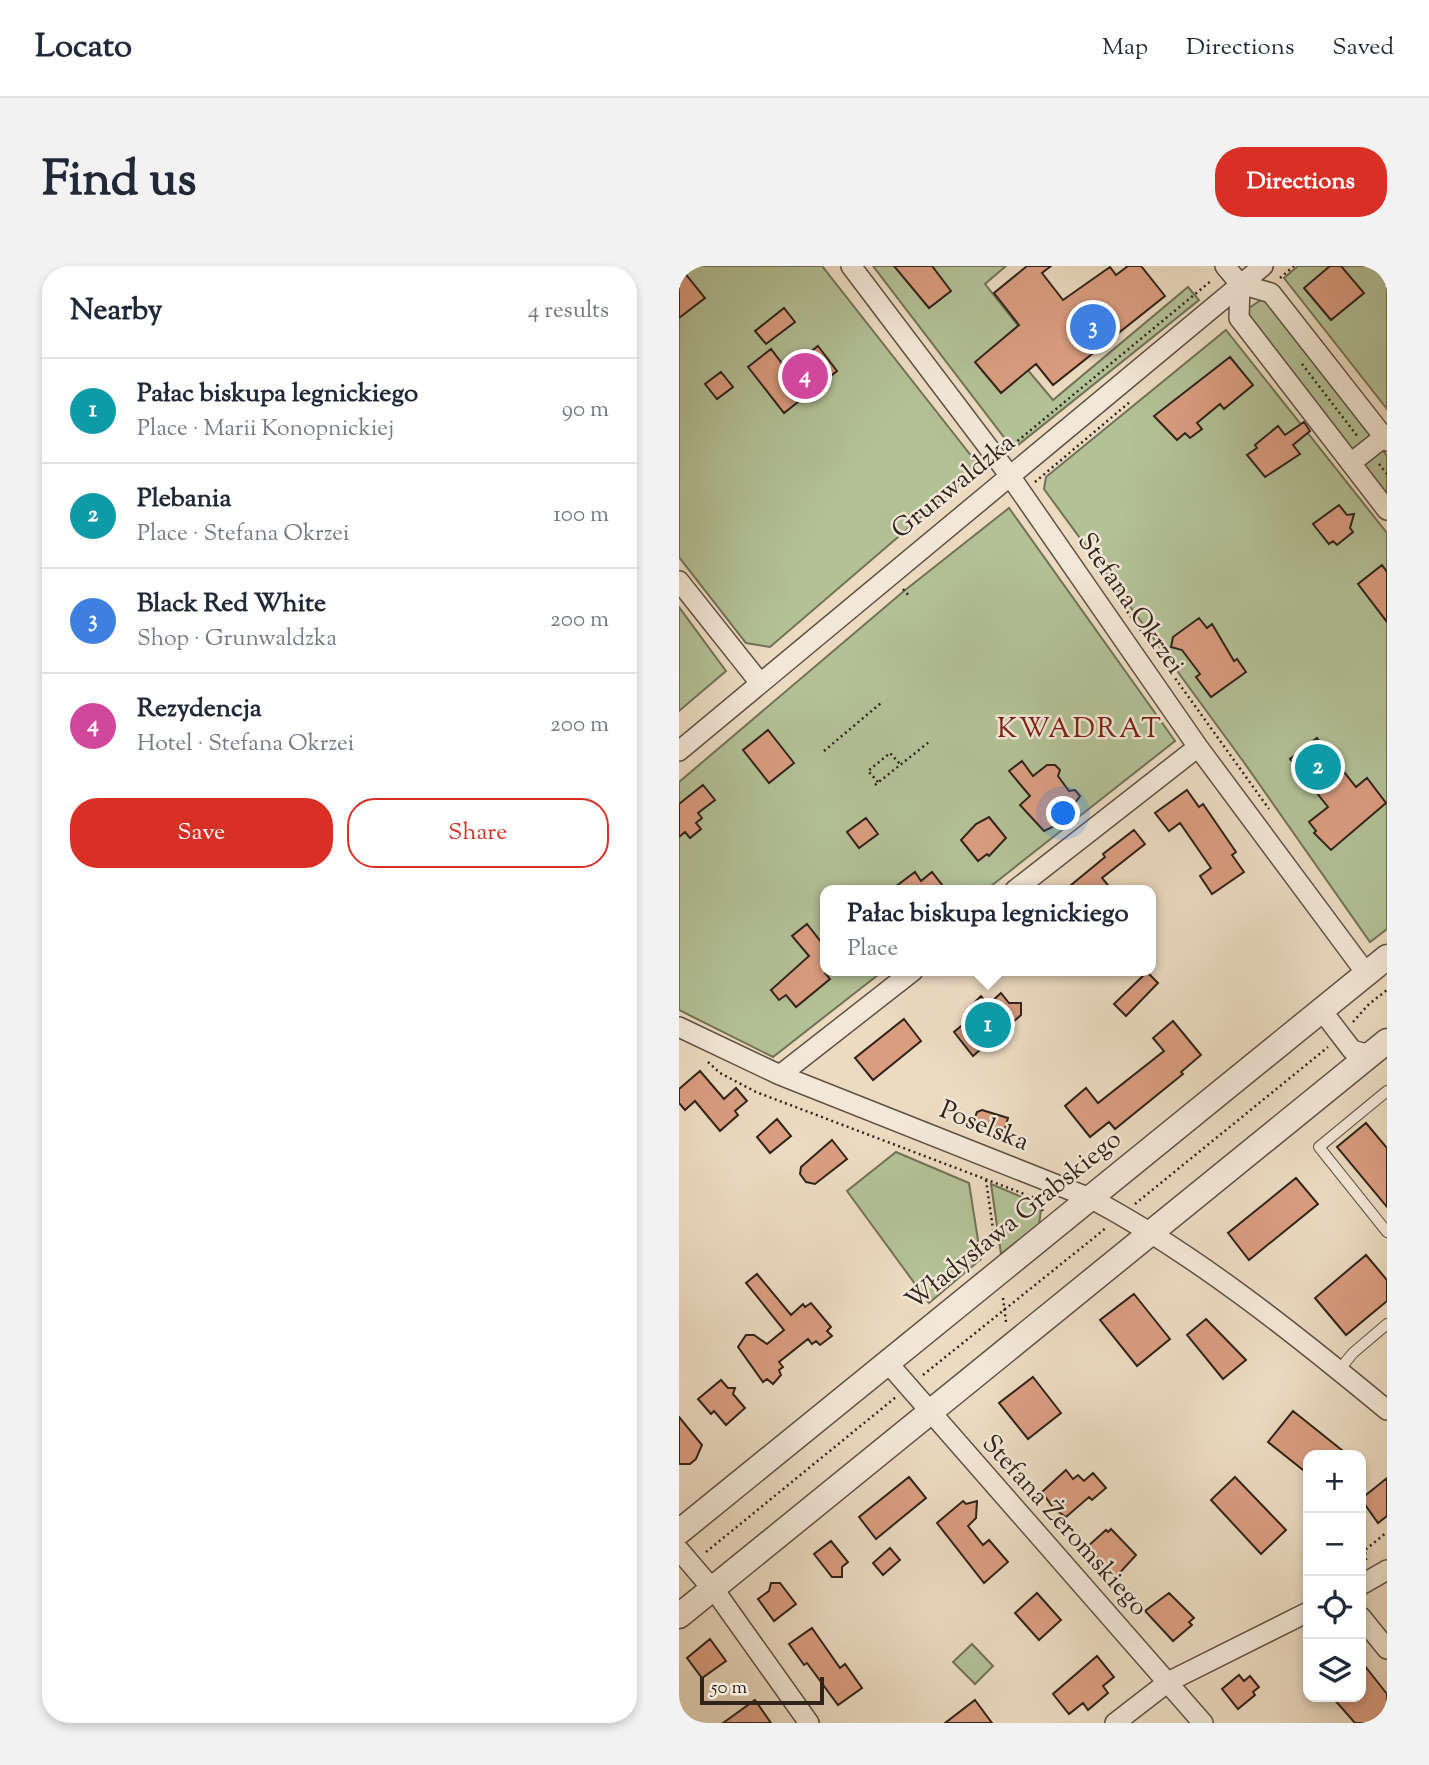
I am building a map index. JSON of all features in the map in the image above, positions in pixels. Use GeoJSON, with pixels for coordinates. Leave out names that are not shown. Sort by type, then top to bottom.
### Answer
{"type":"FeatureCollection","features":[{"type":"Feature","properties":{"kind":"street","name":"Stefana Okrzei"},"geometry":{"type":"LineString","coordinates":[[851,266],[1010,476],[1198,747],[1366,973]]}},
{"type":"Feature","properties":{"kind":"street","name":"Grunwaldzka"},"geometry":{"type":"LineString","coordinates":[[679,751],[1263,266]]}},
{"type":"Feature","properties":{"kind":"street"},"geometry":{"type":"LineString","coordinates":[[1220,272],[1240,284],[1271,293],[1385,439],[1351,463]]}},
{"type":"Feature","properties":{"kind":"street"},"geometry":{"type":"LineString","coordinates":[[1240,284],[1239,318],[1387,510]]}},
{"type":"Feature","properties":{"kind":"street"},"geometry":{"type":"LineString","coordinates":[[679,581],[760,683]]}},
{"type":"Feature","properties":{"kind":"street"},"geometry":{"type":"LineString","coordinates":[[1021,885],[1198,747]]}},
{"type":"Feature","properties":{"kind":"street","name":"Władysława Grabskiego"},"geometry":{"type":"LineString","coordinates":[[679,1532],[887,1362],[998,1265],[1090,1198],[1387,957]]}},
{"type":"Feature","properties":{"kind":"street"},"geometry":{"type":"LineString","coordinates":[[780,1076],[907,976]]}},
{"type":"Feature","properties":{"kind":"street"},"geometry":{"type":"LineString","coordinates":[[1328,1004],[1326,1016],[1355,1052],[1379,1048]]}},
{"type":"Feature","properties":{"kind":"street","name":"Poselska"},"geometry":{"type":"LineString","coordinates":[[679,1027],[780,1076],[1090,1198],[1122,1215],[1152,1232],[1339,1370],[1387,1409]]}},
{"type":"Feature","properties":{"kind":"street"},"geometry":{"type":"LineString","coordinates":[[679,1616],[1379,1048]]}},
{"type":"Feature","properties":{"kind":"street","name":"Stefana Żeromskiego"},"geometry":{"type":"LineString","coordinates":[[887,1362],[1203,1723]]}},
{"type":"Feature","properties":{"kind":"street"},"geometry":{"type":"LineString","coordinates":[[685,1558],[712,1590],[809,1723]]}},
{"type":"Feature","properties":{"kind":"street"},"geometry":{"type":"LineString","coordinates":[[1366,1582],[1387,1570]]}},
{"type":"Feature","properties":{"kind":"street"},"geometry":{"type":"LineString","coordinates":[[1115,1723],[1168,1682],[1303,1614]]}},
{"type":"Feature","properties":{"kind":"street"},"geometry":{"type":"LineString","coordinates":[[1366,1623],[1387,1649]]}},
{"type":"Feature","properties":{"kind":"lane"},"geometry":{"type":"LineString","coordinates":[[1387,1091],[1319,1147],[1387,1232]]}},
{"type":"Feature","properties":{"kind":"lane"},"geometry":{"type":"LineString","coordinates":[[1339,1370],[1353,1353],[1387,1324]]}},
{"type":"Feature","properties":{"kind":"path"},"geometry":{"type":"LineString","coordinates":[[1007,449],[1220,272]]}},
{"type":"Feature","properties":{"kind":"path"},"geometry":{"type":"LineString","coordinates":[[1300,361],[1387,474]]}},
{"type":"Feature","properties":{"kind":"path"},"geometry":{"type":"LineString","coordinates":[[1035,483],[1140,393]]}},
{"type":"Feature","properties":{"kind":"path"},"geometry":{"type":"LineString","coordinates":[[908,582],[903,589],[910,597]]}},
{"type":"Feature","properties":{"kind":"path"},"geometry":{"type":"LineString","coordinates":[[1121,603],[1271,812]]}},
{"type":"Feature","properties":{"kind":"path"},"geometry":{"type":"LineString","coordinates":[[824,751],[881,703]]}},
{"type":"Feature","properties":{"kind":"path"},"geometry":{"type":"LineString","coordinates":[[900,764],[890,753],[868,771],[876,784],[929,742]]}},
{"type":"Feature","properties":{"kind":"path"},"geometry":{"type":"LineString","coordinates":[[685,1558],[908,1388],[1122,1215],[1341,1036],[1369,1004],[1387,990]]}},
{"type":"Feature","properties":{"kind":"path"},"geometry":{"type":"LineString","coordinates":[[720,1073],[756,1092],[1035,1198],[1044,1211],[1042,1220]]}},
{"type":"Feature","properties":{"kind":"path"},"geometry":{"type":"LineString","coordinates":[[981,1154],[1010,1348]]}},
{"type":"Feature","properties":{"kind":"path"},"geometry":{"type":"LineString","coordinates":[[1364,1576],[1365,1550],[1387,1532]]}},
{"type":"Feature","properties":{"kind":"green space"},"geometry":{"type":"Polygon","coordinates":[[[679,266],[822,266],[976,462],[975,471],[770,647],[746,643],[679,557],[679,266]]]}},
{"type":"Feature","properties":{"kind":"green space"},"geometry":{"type":"Polygon","coordinates":[[[873,266],[1006,266],[985,284],[1031,342],[1016,356],[1053,400],[1188,287],[1199,300],[1013,449],[873,266]]]}},
{"type":"Feature","properties":{"kind":"green space"},"geometry":{"type":"Polygon","coordinates":[[[1298,266],[1387,266],[1387,409],[1284,278],[1298,266]]]}},
{"type":"Feature","properties":{"kind":"green space"},"geometry":{"type":"Polygon","coordinates":[[[1265,297],[1387,456],[1387,499],[1242,313],[1265,297]]]}},
{"type":"Feature","properties":{"kind":"green space"},"geometry":{"type":"Polygon","coordinates":[[[1226,330],[1387,533],[1387,929],[1370,942],[1243,761],[1044,489],[1046,477],[1226,330]]]}},
{"type":"Feature","properties":{"kind":"green space"},"geometry":{"type":"Polygon","coordinates":[[[1009,508],[1175,741],[992,885],[820,885],[820,976],[877,976],[773,1057],[679,1010],[679,782],[904,591],[1009,508]]]}},
{"type":"Feature","properties":{"kind":"green space"},"geometry":{"type":"Polygon","coordinates":[[[679,607],[726,671],[679,711],[679,607]]]}},
{"type":"Feature","properties":{"kind":"green space"},"geometry":{"type":"Polygon","coordinates":[[[896,1152],[969,1183],[981,1259],[929,1303],[847,1191],[896,1152]]]}},
{"type":"Feature","properties":{"kind":"green space"},"geometry":{"type":"Polygon","coordinates":[[[991,1184],[1036,1203],[1041,1209],[1039,1225],[1001,1254],[991,1184]]]}},
{"type":"Feature","properties":{"kind":"green space"},"geometry":{"type":"Polygon","coordinates":[[[972,1644],[993,1666],[975,1684],[953,1662],[972,1644]]]}},
{"type":"Feature","properties":{"kind":"building"},"geometry":{"type":"Polygon","coordinates":[[[679,266],[705,298],[679,318],[679,266]]]}},
{"type":"Feature","properties":{"kind":"building"},"geometry":{"type":"Polygon","coordinates":[[[894,266],[932,266],[951,291],[929,308],[894,266]]]}},
{"type":"Feature","properties":{"kind":"building"},"geometry":{"type":"Polygon","coordinates":[[[1027,266],[1051,266],[1042,273],[1063,300],[1110,267],[1116,275],[1128,266],[1141,266],[1165,296],[1053,385],[1036,364],[1001,393],[975,362],[1019,325],[994,293],[1027,266]]]}},
{"type":"Feature","properties":{"kind":"building"},"geometry":{"type":"Polygon","coordinates":[[[1330,266],[1341,266],[1364,293],[1331,320],[1304,288],[1330,266]]]}},
{"type":"Feature","properties":{"kind":"building"},"geometry":{"type":"Polygon","coordinates":[[[784,308],[795,322],[766,344],[755,331],[784,308]]]}},
{"type":"Feature","properties":{"kind":"building"},"geometry":{"type":"Polygon","coordinates":[[[818,346],[837,371],[784,413],[748,367],[771,349],[787,370],[818,346]]]}},
{"type":"Feature","properties":{"kind":"building"},"geometry":{"type":"Polygon","coordinates":[[[1230,357],[1253,385],[1224,409],[1220,404],[1197,423],[1202,429],[1190,438],[1185,433],[1177,440],[1154,416],[1230,357]]]}},
{"type":"Feature","properties":{"kind":"building"},"geometry":{"type":"Polygon","coordinates":[[[721,372],[733,387],[717,399],[705,384],[721,372]]]}},
{"type":"Feature","properties":{"kind":"building"},"geometry":{"type":"Polygon","coordinates":[[[1304,422],[1310,431],[1293,445],[1300,454],[1265,477],[1247,455],[1278,426],[1285,435],[1304,422]]]}},
{"type":"Feature","properties":{"kind":"building"},"geometry":{"type":"Polygon","coordinates":[[[1339,505],[1347,515],[1354,514],[1350,528],[1353,532],[1337,545],[1333,541],[1329,544],[1313,524],[1339,505]]]}},
{"type":"Feature","properties":{"kind":"building"},"geometry":{"type":"Polygon","coordinates":[[[1382,565],[1387,572],[1387,622],[1358,584],[1382,565]]]}},
{"type":"Feature","properties":{"kind":"building"},"geometry":{"type":"Polygon","coordinates":[[[1199,618],[1207,628],[1212,624],[1234,661],[1237,659],[1246,672],[1211,697],[1196,677],[1200,674],[1182,650],[1171,647],[1173,637],[1199,618]]]}},
{"type":"Feature","properties":{"kind":"building"},"geometry":{"type":"Polygon","coordinates":[[[768,730],[794,763],[769,783],[743,750],[768,730]]]}},
{"type":"Feature","properties":{"kind":"building"},"geometry":{"type":"Polygon","coordinates":[[[1317,738],[1356,787],[1367,778],[1386,803],[1331,850],[1314,833],[1316,831],[1309,822],[1328,807],[1290,759],[1317,738]]]}},
{"type":"Feature","properties":{"kind":"building"},"geometry":{"type":"Polygon","coordinates":[[[1022,761],[1033,776],[1047,765],[1055,765],[1060,770],[1058,776],[1069,791],[1075,790],[1080,796],[1061,823],[1044,831],[1020,805],[1030,796],[1009,771],[1022,761]]]}},
{"type":"Feature","properties":{"kind":"building"},"geometry":{"type":"Polygon","coordinates":[[[703,785],[715,800],[698,813],[702,818],[696,823],[701,829],[690,838],[685,832],[679,837],[679,804],[703,785]]]}},
{"type":"Feature","properties":{"kind":"building"},"geometry":{"type":"Polygon","coordinates":[[[1187,790],[1199,807],[1203,804],[1236,852],[1232,855],[1244,872],[1212,894],[1200,876],[1211,868],[1180,823],[1169,831],[1155,813],[1187,790]]]}},
{"type":"Feature","properties":{"kind":"building"},"geometry":{"type":"Polygon","coordinates":[[[989,817],[1006,838],[989,856],[987,854],[978,861],[961,840],[976,824],[989,817]]]}},
{"type":"Feature","properties":{"kind":"building"},"geometry":{"type":"Polygon","coordinates":[[[866,818],[878,834],[859,848],[847,832],[866,818]]]}},
{"type":"Feature","properties":{"kind":"building"},"geometry":{"type":"Polygon","coordinates":[[[1134,830],[1145,844],[1102,878],[1108,885],[1071,885],[1105,857],[1103,854],[1134,830]]]}},
{"type":"Feature","properties":{"kind":"building"},"geometry":{"type":"Polygon","coordinates":[[[915,872],[921,881],[932,872],[942,885],[898,885],[915,872]]]}},
{"type":"Feature","properties":{"kind":"building"},"geometry":{"type":"Polygon","coordinates":[[[807,924],[820,941],[820,976],[828,976],[830,979],[796,1007],[786,995],[779,1000],[771,990],[809,956],[792,936],[807,924]]]}},
{"type":"Feature","properties":{"kind":"building"},"geometry":{"type":"Polygon","coordinates":[[[1143,976],[1151,976],[1158,983],[1126,1016],[1114,1004],[1143,976]]]}},
{"type":"Feature","properties":{"kind":"building"},"geometry":{"type":"Polygon","coordinates":[[[1001,993],[1009,1003],[1021,1003],[1021,1015],[1013,1022],[1014,1029],[1003,1042],[988,1051],[981,1049],[973,1056],[954,1032],[978,1012],[972,1005],[981,996],[988,1005],[1001,993]]]}},
{"type":"Feature","properties":{"kind":"building"},"geometry":{"type":"Polygon","coordinates":[[[904,1019],[921,1041],[873,1080],[855,1058],[904,1019]]]}},
{"type":"Feature","properties":{"kind":"building"},"geometry":{"type":"Polygon","coordinates":[[[1173,1021],[1201,1055],[1181,1072],[1183,1074],[1115,1129],[1109,1122],[1090,1137],[1065,1106],[1086,1088],[1098,1103],[1164,1051],[1153,1038],[1173,1021]]]}},
{"type":"Feature","properties":{"kind":"building"},"geometry":{"type":"Polygon","coordinates":[[[700,1071],[724,1099],[736,1088],[747,1101],[735,1111],[738,1115],[720,1131],[695,1101],[685,1110],[679,1103],[679,1089],[700,1071]]]}},
{"type":"Feature","properties":{"kind":"building"},"geometry":{"type":"Polygon","coordinates":[[[982,1110],[1008,1118],[1002,1139],[986,1130],[971,1128],[977,1112],[982,1110]]]}},
{"type":"Feature","properties":{"kind":"building"},"geometry":{"type":"Polygon","coordinates":[[[777,1119],[791,1136],[770,1153],[757,1137],[777,1119]]]}},
{"type":"Feature","properties":{"kind":"building"},"geometry":{"type":"Polygon","coordinates":[[[1366,1123],[1387,1148],[1387,1207],[1337,1147],[1366,1123]]]}},
{"type":"Feature","properties":{"kind":"building"},"geometry":{"type":"Polygon","coordinates":[[[832,1140],[847,1159],[815,1184],[806,1182],[800,1174],[801,1167],[832,1140]]]}},
{"type":"Feature","properties":{"kind":"building"},"geometry":{"type":"Polygon","coordinates":[[[1296,1178],[1318,1204],[1249,1260],[1228,1233],[1296,1178]]]}},
{"type":"Feature","properties":{"kind":"building"},"geometry":{"type":"Polygon","coordinates":[[[1366,1255],[1387,1280],[1387,1301],[1346,1335],[1315,1298],[1366,1255]]]}},
{"type":"Feature","properties":{"kind":"building"},"geometry":{"type":"Polygon","coordinates":[[[757,1274],[791,1315],[803,1304],[805,1307],[811,1303],[831,1327],[827,1331],[832,1336],[820,1345],[816,1341],[812,1344],[808,1339],[779,1362],[783,1367],[779,1370],[781,1375],[773,1384],[767,1379],[763,1382],[738,1347],[746,1335],[754,1335],[767,1344],[784,1330],[746,1283],[757,1274]]]}},
{"type":"Feature","properties":{"kind":"building"},"geometry":{"type":"Polygon","coordinates":[[[1134,1294],[1170,1339],[1137,1366],[1100,1320],[1134,1294]]]}},
{"type":"Feature","properties":{"kind":"building"},"geometry":{"type":"Polygon","coordinates":[[[1206,1319],[1246,1360],[1223,1379],[1187,1335],[1206,1319]]]}},
{"type":"Feature","properties":{"kind":"building"},"geometry":{"type":"Polygon","coordinates":[[[1033,1377],[1061,1413],[1028,1439],[999,1403],[1033,1377]]]}},
{"type":"Feature","properties":{"kind":"building"},"geometry":{"type":"Polygon","coordinates":[[[721,1380],[728,1388],[735,1388],[733,1394],[745,1408],[726,1425],[714,1411],[711,1414],[698,1399],[721,1380]]]}},
{"type":"Feature","properties":{"kind":"building"},"geometry":{"type":"Polygon","coordinates":[[[1293,1411],[1342,1450],[1303,1450],[1303,1470],[1268,1442],[1293,1411]]]}},
{"type":"Feature","properties":{"kind":"building"},"geometry":{"type":"Polygon","coordinates":[[[679,1417],[702,1445],[696,1459],[690,1464],[679,1464],[679,1417]]]}},
{"type":"Feature","properties":{"kind":"building"},"geometry":{"type":"Polygon","coordinates":[[[1066,1470],[1073,1479],[1078,1475],[1084,1481],[1093,1473],[1106,1488],[1092,1500],[1089,1497],[1066,1517],[1054,1509],[1042,1492],[1066,1470]]]}},
{"type":"Feature","properties":{"kind":"building"},"geometry":{"type":"Polygon","coordinates":[[[909,1477],[926,1498],[876,1539],[859,1517],[909,1477]]]}},
{"type":"Feature","properties":{"kind":"building"},"geometry":{"type":"Polygon","coordinates":[[[1235,1477],[1286,1530],[1261,1554],[1211,1500],[1235,1477]]]}},
{"type":"Feature","properties":{"kind":"building"},"geometry":{"type":"Polygon","coordinates":[[[1387,1478],[1387,1516],[1378,1523],[1366,1506],[1366,1495],[1387,1478]]]}},
{"type":"Feature","properties":{"kind":"building"},"geometry":{"type":"Polygon","coordinates":[[[963,1501],[966,1504],[977,1501],[976,1518],[968,1526],[983,1545],[989,1540],[1008,1562],[984,1583],[937,1523],[963,1501]]]}},
{"type":"Feature","properties":{"kind":"building"},"geometry":{"type":"Polygon","coordinates":[[[1111,1529],[1136,1555],[1116,1577],[1087,1547],[1106,1530],[1108,1532],[1111,1529]]]}},
{"type":"Feature","properties":{"kind":"building"},"geometry":{"type":"Polygon","coordinates":[[[831,1541],[848,1562],[842,1567],[842,1577],[832,1577],[814,1554],[831,1541]]]}},
{"type":"Feature","properties":{"kind":"building"},"geometry":{"type":"Polygon","coordinates":[[[890,1548],[900,1560],[883,1575],[873,1563],[890,1548]]]}},
{"type":"Feature","properties":{"kind":"building"},"geometry":{"type":"Polygon","coordinates":[[[771,1583],[780,1583],[796,1604],[774,1621],[758,1599],[769,1591],[771,1583]]]}},
{"type":"Feature","properties":{"kind":"building"},"geometry":{"type":"Polygon","coordinates":[[[1037,1593],[1061,1620],[1039,1640],[1015,1613],[1037,1593]]]}},
{"type":"Feature","properties":{"kind":"building"},"geometry":{"type":"Polygon","coordinates":[[[1169,1593],[1194,1618],[1189,1622],[1192,1625],[1173,1641],[1145,1611],[1169,1593]]]}},
{"type":"Feature","properties":{"kind":"building"},"geometry":{"type":"Polygon","coordinates":[[[812,1628],[840,1668],[845,1664],[862,1688],[838,1705],[807,1663],[804,1665],[789,1644],[812,1628]]]}},
{"type":"Feature","properties":{"kind":"building"},"geometry":{"type":"Polygon","coordinates":[[[710,1639],[726,1661],[702,1678],[687,1658],[710,1639]]]}},
{"type":"Feature","properties":{"kind":"building"},"geometry":{"type":"Polygon","coordinates":[[[1097,1656],[1114,1677],[1103,1686],[1108,1693],[1088,1710],[1083,1703],[1069,1714],[1053,1694],[1097,1656]]]}},
{"type":"Feature","properties":{"kind":"building"},"geometry":{"type":"Polygon","coordinates":[[[1366,1667],[1387,1694],[1387,1723],[1355,1723],[1336,1702],[1366,1702],[1366,1667]]]}},
{"type":"Feature","properties":{"kind":"building"},"geometry":{"type":"Polygon","coordinates":[[[1239,1675],[1244,1681],[1250,1676],[1259,1687],[1253,1692],[1255,1695],[1238,1709],[1222,1689],[1239,1675]]]}},
{"type":"Feature","properties":{"kind":"building"},"geometry":{"type":"Polygon","coordinates":[[[755,1700],[771,1723],[723,1723],[755,1700]]]}},
{"type":"Feature","properties":{"kind":"building"},"geometry":{"type":"Polygon","coordinates":[[[975,1700],[992,1723],[945,1723],[975,1700]]]}},
{"type":"Feature","properties":{"kind":"place","name":"Black Red White"},"geometry":{"type":"Point","coordinates":[1093,327]}},
{"type":"Feature","properties":{"kind":"place","name":"Rezydencja"},"geometry":{"type":"Point","coordinates":[805,376]}},
{"type":"Feature","properties":{"kind":"place","name":"Plebania"},"geometry":{"type":"Point","coordinates":[1318,767]}},
{"type":"Feature","properties":{"kind":"place","name":"Pałac biskupa legnickiego"},"geometry":{"type":"Point","coordinates":[988,1025]}},
{"type":"Feature","properties":{"kind":"district","name":"KWADRAT"},"geometry":{"type":"Point","coordinates":[1080,730]}}]}
